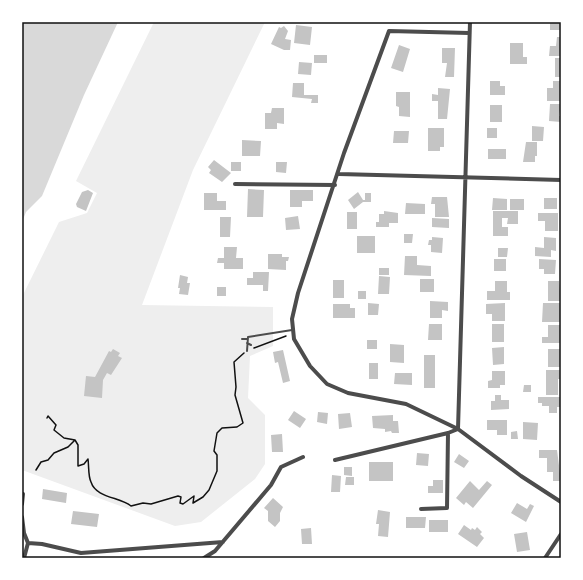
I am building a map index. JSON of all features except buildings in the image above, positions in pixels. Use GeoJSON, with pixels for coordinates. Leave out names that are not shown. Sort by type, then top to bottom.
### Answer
{"type":"FeatureCollection","features":[{"type":"Feature","properties":{"kind":"street"},"geometry":{"type":"LineString","coordinates":[[458,429],[470,22]]}},
{"type":"Feature","properties":{"kind":"street"},"geometry":{"type":"LineString","coordinates":[[469,33],[389,31],[344,153],[339,174],[298,293],[294,308],[292,330],[294,339],[310,366],[327,384],[348,393],[406,404],[458,429],[521,476],[561,502]]}},
{"type":"Feature","properties":{"kind":"street"},"geometry":{"type":"LineString","coordinates":[[339,174],[561,180]]}},
{"type":"Feature","properties":{"kind":"street"},"geometry":{"type":"LineString","coordinates":[[235,184],[335,185]]}},
{"type":"Feature","properties":{"kind":"street"},"geometry":{"type":"LineString","coordinates":[[335,460],[448,433],[458,429]]}},
{"type":"Feature","properties":{"kind":"street"},"geometry":{"type":"LineString","coordinates":[[421,508],[447,508],[448,433]]}},
{"type":"Feature","properties":{"kind":"street"},"geometry":{"type":"LineString","coordinates":[[204,558],[215,551],[223,542],[271,485],[281,467],[303,457]]}},
{"type":"Feature","properties":{"kind":"street"},"geometry":{"type":"LineString","coordinates":[[22,504],[23,494]]}},
{"type":"Feature","properties":{"kind":"street"},"geometry":{"type":"LineString","coordinates":[[22,517],[24,533],[28,543],[24,558]]}},
{"type":"Feature","properties":{"kind":"street"},"geometry":{"type":"LineString","coordinates":[[545,558],[561,534]]}},
{"type":"Feature","properties":{"kind":"street"},"geometry":{"type":"LineString","coordinates":[[28,543],[42,544],[81,553],[223,542]]}},
{"type":"Feature","properties":{"kind":"lane"},"geometry":{"type":"LineString","coordinates":[[242,339],[246,339],[250,336],[292,330]]}},
{"type":"Feature","properties":{"kind":"lane"},"geometry":{"type":"LineString","coordinates":[[246,339],[246,350]]}},
{"type":"Feature","properties":{"kind":"lane"},"geometry":{"type":"LineString","coordinates":[[246,343],[251,345]]}},
{"type":"Feature","properties":{"kind":"path"},"geometry":{"type":"LineString","coordinates":[[48,417],[56,425],[54,430],[64,438],[75,440],[78,445],[77,463],[80,467],[88,459],[91,482],[96,490],[126,502],[131,506],[143,503],[151,504],[178,496],[181,497],[180,502],[183,504],[194,496],[193,502],[196,502],[209,490],[217,471],[216,455],[214,451],[217,433],[222,428],[237,427],[242,423],[234,395],[236,387],[234,362],[246,350],[286,337]]}},
{"type":"Feature","properties":{"kind":"path"},"geometry":{"type":"LineString","coordinates":[[36,470],[41,462],[48,460],[54,453],[68,447],[75,440]]}},
{"type":"Feature","properties":{"kind":"shaded area"},"geometry":{"type":"Polygon","coordinates":[[[22,22],[118,22],[84,95],[42,196],[26,212],[22,222],[22,22]]]}},
{"type":"Feature","properties":{"kind":"shaded area"},"geometry":{"type":"Polygon","coordinates":[[[154,22],[265,22],[193,170],[142,305],[273,307],[273,346],[250,356],[248,398],[265,415],[265,464],[255,479],[201,522],[175,526],[22,470],[22,297],[59,222],[87,213],[97,193],[76,181],[154,22]]]}}]}
